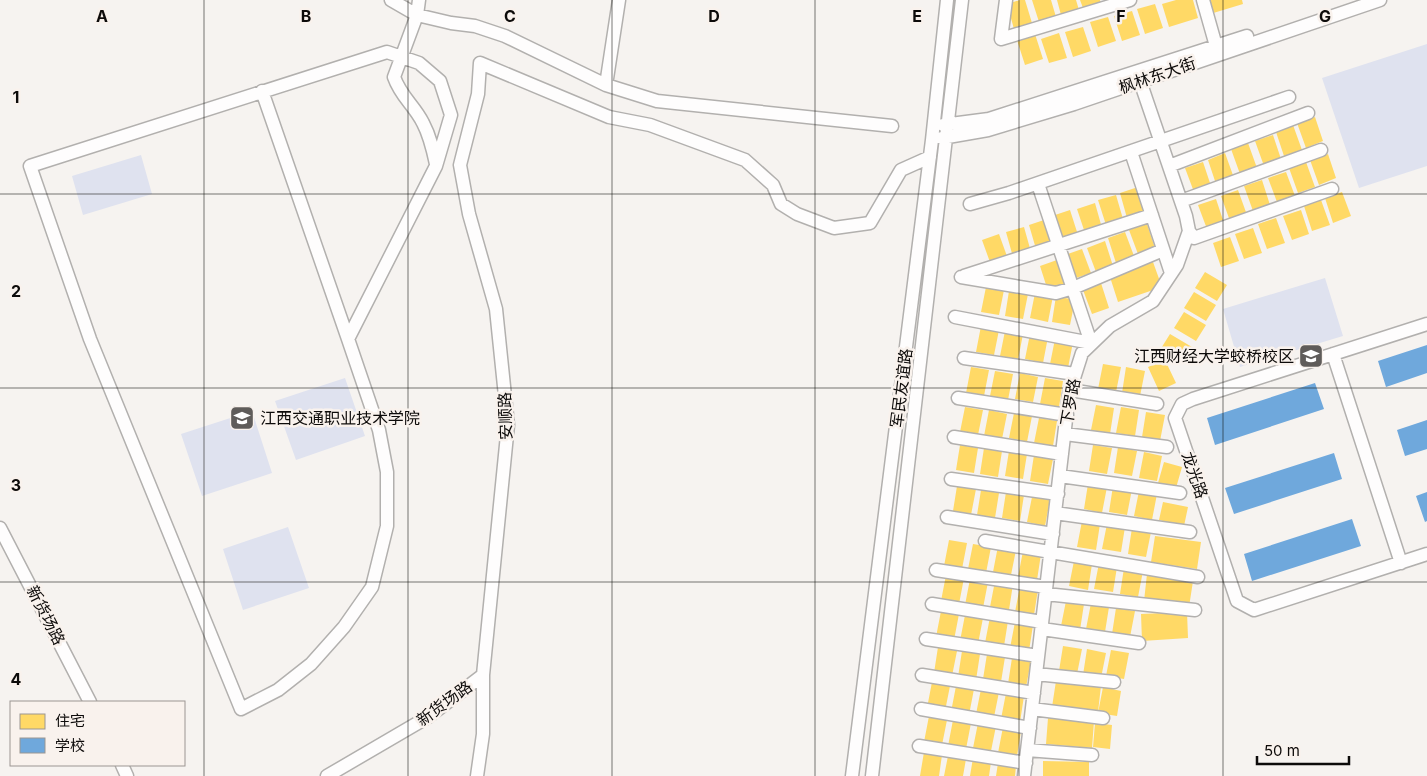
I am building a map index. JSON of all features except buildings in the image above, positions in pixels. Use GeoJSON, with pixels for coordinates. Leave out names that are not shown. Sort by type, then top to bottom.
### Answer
{"type":"FeatureCollection","features":[{"type":"Feature","properties":{"kind":"street"},"geometry":{"type":"LineString","coordinates":[[392,0],[417,15],[451,23],[475,26],[504,36],[606,85],[657,101],[892,126]]}},
{"type":"Feature","properties":{"kind":"street"},"geometry":{"type":"LineString","coordinates":[[419,0],[417,15],[394,77],[405,100],[423,122],[431,141],[436,166]]}},
{"type":"Feature","properties":{"kind":"street"},"geometry":{"type":"LineString","coordinates":[[606,85],[618,0]]}},
{"type":"Feature","properties":{"kind":"street","name":"军民友谊路"},"geometry":{"type":"LineString","coordinates":[[852,776],[930,158],[946,0]]}},
{"type":"Feature","properties":{"kind":"street","name":"军民友谊路"},"geometry":{"type":"LineString","coordinates":[[872,776],[949,131],[962,0]]}},
{"type":"Feature","properties":{"kind":"street"},"geometry":{"type":"LineString","coordinates":[[1006,0],[1001,39],[1130,0]]}},
{"type":"Feature","properties":{"kind":"street"},"geometry":{"type":"LineString","coordinates":[[1203,0],[1216,46]]}},
{"type":"Feature","properties":{"kind":"street","name":"枫林东大街"},"geometry":{"type":"LineString","coordinates":[[932,140],[949,131],[1362,0]]}},
{"type":"Feature","properties":{"kind":"street","name":"枫林东大街"},"geometry":{"type":"LineString","coordinates":[[933,127],[949,131],[988,130],[1380,0]]}},
{"type":"Feature","properties":{"kind":"street"},"geometry":{"type":"LineString","coordinates":[[262,91],[379,430],[387,472],[387,526],[372,587],[344,627],[311,664],[278,690],[241,709],[90,339],[30,166],[262,91],[388,52],[419,62],[440,81],[451,115],[436,166],[348,339]]}},
{"type":"Feature","properties":{"kind":"street","name":"安顺路"},"geometry":{"type":"LineString","coordinates":[[477,776],[483,734],[483,675],[508,425],[496,309],[469,214],[460,165],[478,94],[480,63],[609,117],[650,125],[745,160],[773,184],[782,204],[797,214],[834,228],[870,224],[900,170],[930,158]]}},
{"type":"Feature","properties":{"kind":"street"},"geometry":{"type":"LineString","coordinates":[[1140,81],[1181,201],[1189,231],[1194,238],[1332,189]]}},
{"type":"Feature","properties":{"kind":"street"},"geometry":{"type":"LineString","coordinates":[[970,204],[1038,184],[1289,97]]}},
{"type":"Feature","properties":{"kind":"street"},"geometry":{"type":"LineString","coordinates":[[1169,166],[1308,113]]}},
{"type":"Feature","properties":{"kind":"street"},"geometry":{"type":"LineString","coordinates":[[1181,201],[1321,150]]}},
{"type":"Feature","properties":{"kind":"street"},"geometry":{"type":"LineString","coordinates":[[1131,152],[1171,273]]}},
{"type":"Feature","properties":{"kind":"street"},"geometry":{"type":"LineString","coordinates":[[956,317],[1092,343],[1038,184]]}},
{"type":"Feature","properties":{"kind":"street"},"geometry":{"type":"LineString","coordinates":[[1152,216],[960,277],[1056,293],[1073,288],[1163,250]]}},
{"type":"Feature","properties":{"kind":"street","name":"下罗路"},"geometry":{"type":"LineString","coordinates":[[1024,776],[1070,390],[1082,353],[1110,326],[1154,301],[1177,265],[1189,231]]}},
{"type":"Feature","properties":{"kind":"street","name":"龙光路"},"geometry":{"type":"LineString","coordinates":[[1427,324],[1193,399],[1182,404],[1175,418],[1237,601],[1254,610],[1427,554]]}},
{"type":"Feature","properties":{"kind":"street"},"geometry":{"type":"LineString","coordinates":[[1333,354],[1401,562]]}},
{"type":"Feature","properties":{"kind":"street"},"geometry":{"type":"LineString","coordinates":[[964,358],[1075,374]]}},
{"type":"Feature","properties":{"kind":"street"},"geometry":{"type":"LineString","coordinates":[[1070,390],[1157,404]]}},
{"type":"Feature","properties":{"kind":"street"},"geometry":{"type":"LineString","coordinates":[[958,398],[1067,415]]}},
{"type":"Feature","properties":{"kind":"street"},"geometry":{"type":"LineString","coordinates":[[1065,434],[1166,447]]}},
{"type":"Feature","properties":{"kind":"street"},"geometry":{"type":"LineString","coordinates":[[954,437],[1062,454]]}},
{"type":"Feature","properties":{"kind":"street"},"geometry":{"type":"LineString","coordinates":[[1060,476],[1180,492]]}},
{"type":"Feature","properties":{"kind":"street"},"geometry":{"type":"LineString","coordinates":[[951,479],[1058,494]]}},
{"type":"Feature","properties":{"kind":"street"},"geometry":{"type":"LineString","coordinates":[[1055,513],[1190,532]]}},
{"type":"Feature","properties":{"kind":"street"},"geometry":{"type":"LineString","coordinates":[[947,517],[1053,534]]}},
{"type":"Feature","properties":{"kind":"street","name":"新货场路"},"geometry":{"type":"LineString","coordinates":[[0,528],[89,701]]}},
{"type":"Feature","properties":{"kind":"street"},"geometry":{"type":"LineString","coordinates":[[985,541],[1198,577]]}},
{"type":"Feature","properties":{"kind":"street"},"geometry":{"type":"LineString","coordinates":[[936,570],[1046,590],[1195,610]]}},
{"type":"Feature","properties":{"kind":"street"},"geometry":{"type":"LineString","coordinates":[[932,604],[1139,643]]}},
{"type":"Feature","properties":{"kind":"street"},"geometry":{"type":"LineString","coordinates":[[926,639],[1038,656]]}},
{"type":"Feature","properties":{"kind":"street"},"geometry":{"type":"LineString","coordinates":[[1036,674],[1114,682]]}},
{"type":"Feature","properties":{"kind":"street","name":"新货场路"},"geometry":{"type":"LineString","coordinates":[[327,776],[428,717],[483,675]]}},
{"type":"Feature","properties":{"kind":"street"},"geometry":{"type":"LineString","coordinates":[[922,675],[1034,693]]}},
{"type":"Feature","properties":{"kind":"street"},"geometry":{"type":"LineString","coordinates":[[921,709],[1030,728]]}},
{"type":"Feature","properties":{"kind":"street"},"geometry":{"type":"LineString","coordinates":[[1032,709],[1104,718]]}},
{"type":"Feature","properties":{"kind":"street"},"geometry":{"type":"LineString","coordinates":[[919,746],[1027,756],[1092,755]]}},
{"type":"Feature","properties":{"kind":"shaded area"},"geometry":{"type":"Polygon","coordinates":[[[1427,44],[1427,166],[1359,188],[1322,78],[1427,44]]]}},
{"type":"Feature","properties":{"kind":"shaded area"},"geometry":{"type":"Polygon","coordinates":[[[141,155],[152,194],[83,215],[72,176],[141,155]]]}},
{"type":"Feature","properties":{"kind":"shaded area"},"geometry":{"type":"Polygon","coordinates":[[[1325,278],[1343,336],[1240,367],[1223,309],[1325,278]]]}},
{"type":"Feature","properties":{"kind":"shaded area"},"geometry":{"type":"Polygon","coordinates":[[[345,378],[365,436],[296,460],[275,401],[345,378]]]}},
{"type":"Feature","properties":{"kind":"shaded area"},"geometry":{"type":"Polygon","coordinates":[[[252,411],[272,473],[202,496],[181,434],[252,411]]]}},
{"type":"Feature","properties":{"kind":"shaded area"},"geometry":{"type":"Polygon","coordinates":[[[288,527],[309,588],[243,610],[223,549],[288,527]]]}},
{"type":"Feature","properties":{"kind":"place","name":"江西财经大学蛟桥校区"},"geometry":{"type":"Point","coordinates":[1311,356]}},
{"type":"Feature","properties":{"kind":"place","name":"江西交通职业技术学院"},"geometry":{"type":"Point","coordinates":[242,418]}}]}
